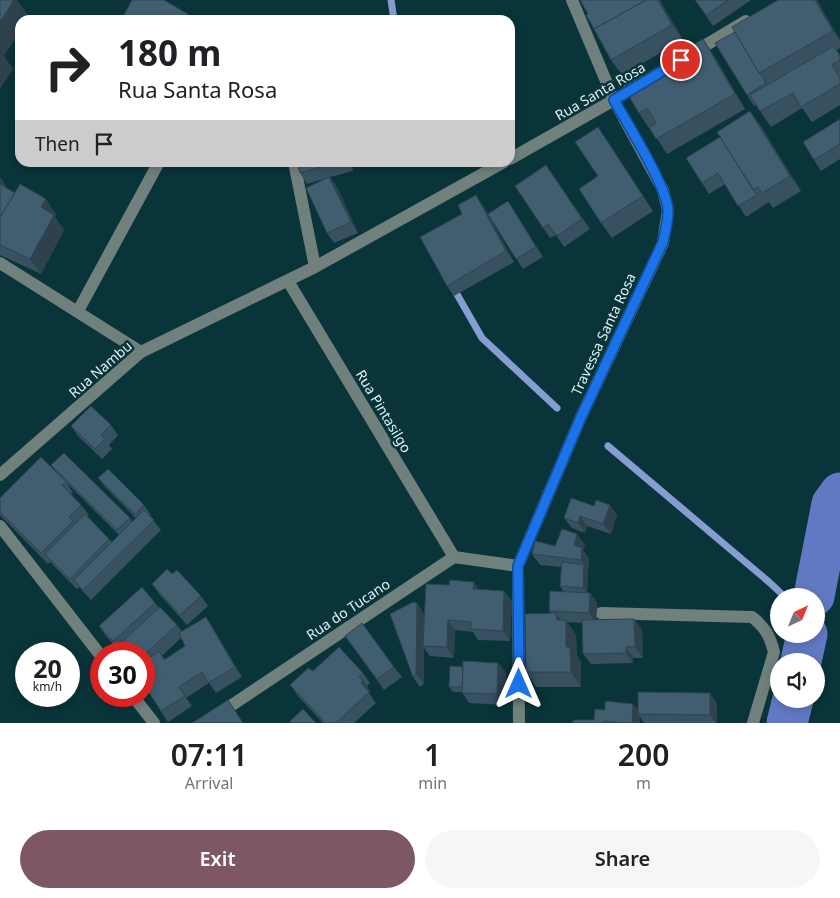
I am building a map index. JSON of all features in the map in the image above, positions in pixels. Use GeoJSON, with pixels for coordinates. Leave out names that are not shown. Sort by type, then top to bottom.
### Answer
{"type":"FeatureCollection","features":[{"type":"Feature","properties":{"kind":"street","name":"Travessa Santa Rosa"},"geometry":{"type":"LineString","coordinates":[[519,723],[518,566],[581,417],[663,242],[668,210],[663,190],[614,100],[572,0]]}},
{"type":"Feature","properties":{"kind":"street","name":"Rua Santa Rosa"},"geometry":{"type":"LineString","coordinates":[[515,156],[614,100],[756,15]]}},
{"type":"Feature","properties":{"kind":"street"},"geometry":{"type":"LineString","coordinates":[[78,311],[156,167]]}},
{"type":"Feature","properties":{"kind":"street"},"geometry":{"type":"LineString","coordinates":[[295,167],[315,267]]}},
{"type":"Feature","properties":{"kind":"street"},"geometry":{"type":"LineString","coordinates":[[288,281],[495,167]]}},
{"type":"Feature","properties":{"kind":"street"},"geometry":{"type":"LineString","coordinates":[[0,263],[141,352]]}},
{"type":"Feature","properties":{"kind":"street","name":"Rua Nambu"},"geometry":{"type":"LineString","coordinates":[[0,475],[141,352],[288,281]]}},
{"type":"Feature","properties":{"kind":"street","name":"Rua Pintasilgo"},"geometry":{"type":"LineString","coordinates":[[288,281],[454,556]]}},
{"type":"Feature","properties":{"kind":"street"},"geometry":{"type":"LineString","coordinates":[[0,526],[90,642]]}},
{"type":"Feature","properties":{"kind":"street"},"geometry":{"type":"LineString","coordinates":[[454,556],[518,566]]}},
{"type":"Feature","properties":{"kind":"street","name":"Rua do Tucano"},"geometry":{"type":"LineString","coordinates":[[205,723],[454,556]]}},
{"type":"Feature","properties":{"kind":"street"},"geometry":{"type":"LineString","coordinates":[[601,613],[752,617],[764,626],[774,652],[753,723]]}},
{"type":"Feature","properties":{"kind":"street"},"geometry":{"type":"LineString","coordinates":[[140,707],[148,721]]}},
{"type":"Feature","properties":{"kind":"building"},"geometry":{"type":"Polygon","coordinates":[[[0,0],[14,0],[0,22],[0,0]]]}},
{"type":"Feature","properties":{"kind":"building"},"geometry":{"type":"Polygon","coordinates":[[[132,0],[164,0],[188,14],[188,15],[124,15],[132,0]]]}},
{"type":"Feature","properties":{"kind":"building"},"geometry":{"type":"Polygon","coordinates":[[[580,0],[646,0],[594,29],[580,0]]]}},
{"type":"Feature","properties":{"kind":"building"},"geometry":{"type":"Polygon","coordinates":[[[646,0],[658,0],[672,25],[611,60],[594,29],[646,0]]]}},
{"type":"Feature","properties":{"kind":"building"},"geometry":{"type":"Polygon","coordinates":[[[695,0],[728,0],[706,15],[695,0]]]}},
{"type":"Feature","properties":{"kind":"building"},"geometry":{"type":"Polygon","coordinates":[[[778,0],[815,0],[833,31],[759,73],[732,27],[778,0]]]}},
{"type":"Feature","properties":{"kind":"building"},"geometry":{"type":"Polygon","coordinates":[[[735,32],[766,83],[747,95],[715,43],[735,32]]]}},
{"type":"Feature","properties":{"kind":"building"},"geometry":{"type":"Polygon","coordinates":[[[703,39],[735,94],[656,139],[649,127],[656,123],[647,108],[639,113],[622,85],[637,76],[643,87],[686,62],[680,52],[703,39]]]}},
{"type":"Feature","properties":{"kind":"building"},"geometry":{"type":"Polygon","coordinates":[[[834,46],[840,56],[840,60],[832,65],[840,78],[840,84],[801,107],[793,93],[760,111],[750,95],[834,46]]]}},
{"type":"Feature","properties":{"kind":"building"},"geometry":{"type":"Polygon","coordinates":[[[750,111],[790,176],[762,193],[758,187],[753,190],[717,132],[750,111]]]}},
{"type":"Feature","properties":{"kind":"building"},"geometry":{"type":"Polygon","coordinates":[[[840,119],[840,144],[814,160],[803,142],[840,119]]]}},
{"type":"Feature","properties":{"kind":"building"},"geometry":{"type":"Polygon","coordinates":[[[598,127],[643,196],[601,223],[579,189],[598,176],[575,142],[598,127]]]}},
{"type":"Feature","properties":{"kind":"building"},"geometry":{"type":"Polygon","coordinates":[[[720,137],[757,195],[738,206],[718,173],[702,183],[686,158],[720,137]]]}},
{"type":"Feature","properties":{"kind":"building"},"geometry":{"type":"Polygon","coordinates":[[[546,165],[582,219],[557,236],[548,224],[543,228],[515,186],[546,165]]]}},
{"type":"Feature","properties":{"kind":"building"},"geometry":{"type":"Polygon","coordinates":[[[298,167],[321,167],[300,173],[298,167]]]}},
{"type":"Feature","properties":{"kind":"building"},"geometry":{"type":"Polygon","coordinates":[[[329,177],[351,222],[327,233],[306,188],[329,177]]]}},
{"type":"Feature","properties":{"kind":"building"},"geometry":{"type":"Polygon","coordinates":[[[0,184],[15,193],[0,217],[0,184]]]}},
{"type":"Feature","properties":{"kind":"building"},"geometry":{"type":"Polygon","coordinates":[[[20,184],[46,199],[41,207],[54,215],[30,259],[0,245],[0,217],[20,184]]]}},
{"type":"Feature","properties":{"kind":"building"},"geometry":{"type":"Polygon","coordinates":[[[476,195],[506,251],[447,286],[420,237],[462,214],[458,205],[476,195]]]}},
{"type":"Feature","properties":{"kind":"building"},"geometry":{"type":"Polygon","coordinates":[[[508,201],[536,247],[516,259],[488,214],[508,201]]]}},
{"type":"Feature","properties":{"kind":"building"},"geometry":{"type":"Polygon","coordinates":[[[91,406],[111,425],[101,435],[105,439],[95,449],[71,426],[91,406]]]}},
{"type":"Feature","properties":{"kind":"building"},"geometry":{"type":"Polygon","coordinates":[[[64,453],[130,518],[117,530],[51,465],[64,453]]]}},
{"type":"Feature","properties":{"kind":"building"},"geometry":{"type":"Polygon","coordinates":[[[41,457],[66,482],[62,485],[81,505],[69,517],[73,521],[41,553],[0,512],[0,498],[41,457]]]}},
{"type":"Feature","properties":{"kind":"building"},"geometry":{"type":"Polygon","coordinates":[[[108,469],[144,505],[135,514],[98,478],[108,469]]]}},
{"type":"Feature","properties":{"kind":"building"},"geometry":{"type":"Polygon","coordinates":[[[571,498],[594,506],[596,500],[610,505],[603,524],[580,516],[578,523],[564,518],[571,498]]]}},
{"type":"Feature","properties":{"kind":"building"},"geometry":{"type":"Polygon","coordinates":[[[144,510],[154,520],[83,590],[74,580],[144,510]]]}},
{"type":"Feature","properties":{"kind":"building"},"geometry":{"type":"Polygon","coordinates":[[[85,514],[109,539],[70,579],[45,554],[85,514]]]}},
{"type":"Feature","properties":{"kind":"building"},"geometry":{"type":"Polygon","coordinates":[[[562,529],[577,534],[574,545],[582,548],[581,560],[532,554],[535,541],[555,546],[562,529]]]}},
{"type":"Feature","properties":{"kind":"building"},"geometry":{"type":"Polygon","coordinates":[[[562,562],[584,565],[583,588],[560,586],[562,562]]]}},
{"type":"Feature","properties":{"kind":"building"},"geometry":{"type":"Polygon","coordinates":[[[167,569],[172,574],[177,570],[201,596],[180,615],[152,584],[167,569]]]}},
{"type":"Feature","properties":{"kind":"building"},"geometry":{"type":"Polygon","coordinates":[[[450,580],[474,582],[473,589],[504,591],[503,631],[471,629],[471,622],[448,620],[447,647],[423,646],[426,584],[449,585],[450,580]]]}},
{"type":"Feature","properties":{"kind":"building"},"geometry":{"type":"Polygon","coordinates":[[[142,587],[155,603],[113,641],[99,626],[142,587]]]}},
{"type":"Feature","properties":{"kind":"building"},"geometry":{"type":"Polygon","coordinates":[[[550,591],[590,593],[589,613],[549,611],[550,591]]]}},
{"type":"Feature","properties":{"kind":"building"},"geometry":{"type":"Polygon","coordinates":[[[413,602],[417,603],[416,674],[413,677],[390,614],[413,602]]]}},
{"type":"Feature","properties":{"kind":"building"},"geometry":{"type":"Polygon","coordinates":[[[160,607],[177,625],[155,645],[155,642],[122,642],[160,607]]]}},
{"type":"Feature","properties":{"kind":"building"},"geometry":{"type":"Polygon","coordinates":[[[556,613],[557,620],[566,620],[566,647],[570,647],[571,672],[526,672],[525,614],[556,613]]]}},
{"type":"Feature","properties":{"kind":"building"},"geometry":{"type":"Polygon","coordinates":[[[206,617],[235,667],[208,683],[202,672],[179,687],[185,696],[161,711],[155,702],[155,654],[159,651],[164,660],[185,646],[179,633],[206,617]]]}},
{"type":"Feature","properties":{"kind":"building"},"geometry":{"type":"Polygon","coordinates":[[[634,619],[635,647],[626,647],[626,653],[583,654],[582,620],[634,619]]]}},
{"type":"Feature","properties":{"kind":"building"},"geometry":{"type":"Polygon","coordinates":[[[362,623],[394,667],[377,679],[345,636],[362,623]]]}},
{"type":"Feature","properties":{"kind":"building"},"geometry":{"type":"Polygon","coordinates":[[[339,647],[363,673],[359,677],[363,681],[361,683],[369,692],[336,723],[326,723],[290,685],[308,668],[313,671],[339,647]]]}},
{"type":"Feature","properties":{"kind":"building"},"geometry":{"type":"Polygon","coordinates":[[[463,661],[498,663],[497,694],[462,693],[463,661]]]}},
{"type":"Feature","properties":{"kind":"building"},"geometry":{"type":"Polygon","coordinates":[[[450,666],[463,667],[462,687],[449,687],[450,666]]]}},
{"type":"Feature","properties":{"kind":"building"},"geometry":{"type":"Polygon","coordinates":[[[638,692],[710,693],[710,715],[638,714],[638,692]]]}},
{"type":"Feature","properties":{"kind":"building"},"geometry":{"type":"Polygon","coordinates":[[[228,700],[243,723],[192,723],[228,700]]]}},
{"type":"Feature","properties":{"kind":"building"},"geometry":{"type":"Polygon","coordinates":[[[605,701],[633,704],[632,723],[604,721],[604,723],[573,723],[573,720],[594,720],[595,709],[605,710],[605,701]]]}},
{"type":"Feature","properties":{"kind":"building"},"geometry":{"type":"Polygon","coordinates":[[[303,709],[316,723],[291,723],[290,721],[303,709]]]}},
{"type":"Feature","properties":{"kind":"waterway"},"geometry":{"type":"LineString","coordinates":[[391,0],[393,15]]}},
{"type":"Feature","properties":{"kind":"waterway"},"geometry":{"type":"LineString","coordinates":[[454,289],[482,338],[557,408]]}},
{"type":"Feature","properties":{"kind":"waterway"},"geometry":{"type":"LineString","coordinates":[[608,446],[775,588]]}},
{"type":"Feature","properties":{"kind":"waterway"},"geometry":{"type":"LineString","coordinates":[[816,588],[832,504],[840,493]]}},
{"type":"Feature","properties":{"kind":"waterway"},"geometry":{"type":"LineString","coordinates":[[803,653],[805,643]]}},
{"type":"Feature","properties":{"kind":"waterway"},"geometry":{"type":"LineString","coordinates":[[787,723],[791,708]]}},
{"type":"Feature","properties":{"kind":"route"},"geometry":{"type":"LineString","coordinates":[[519,684],[518,566],[581,417],[663,242],[666,226],[668,210],[663,190],[614,100],[681,60]]}}]}
